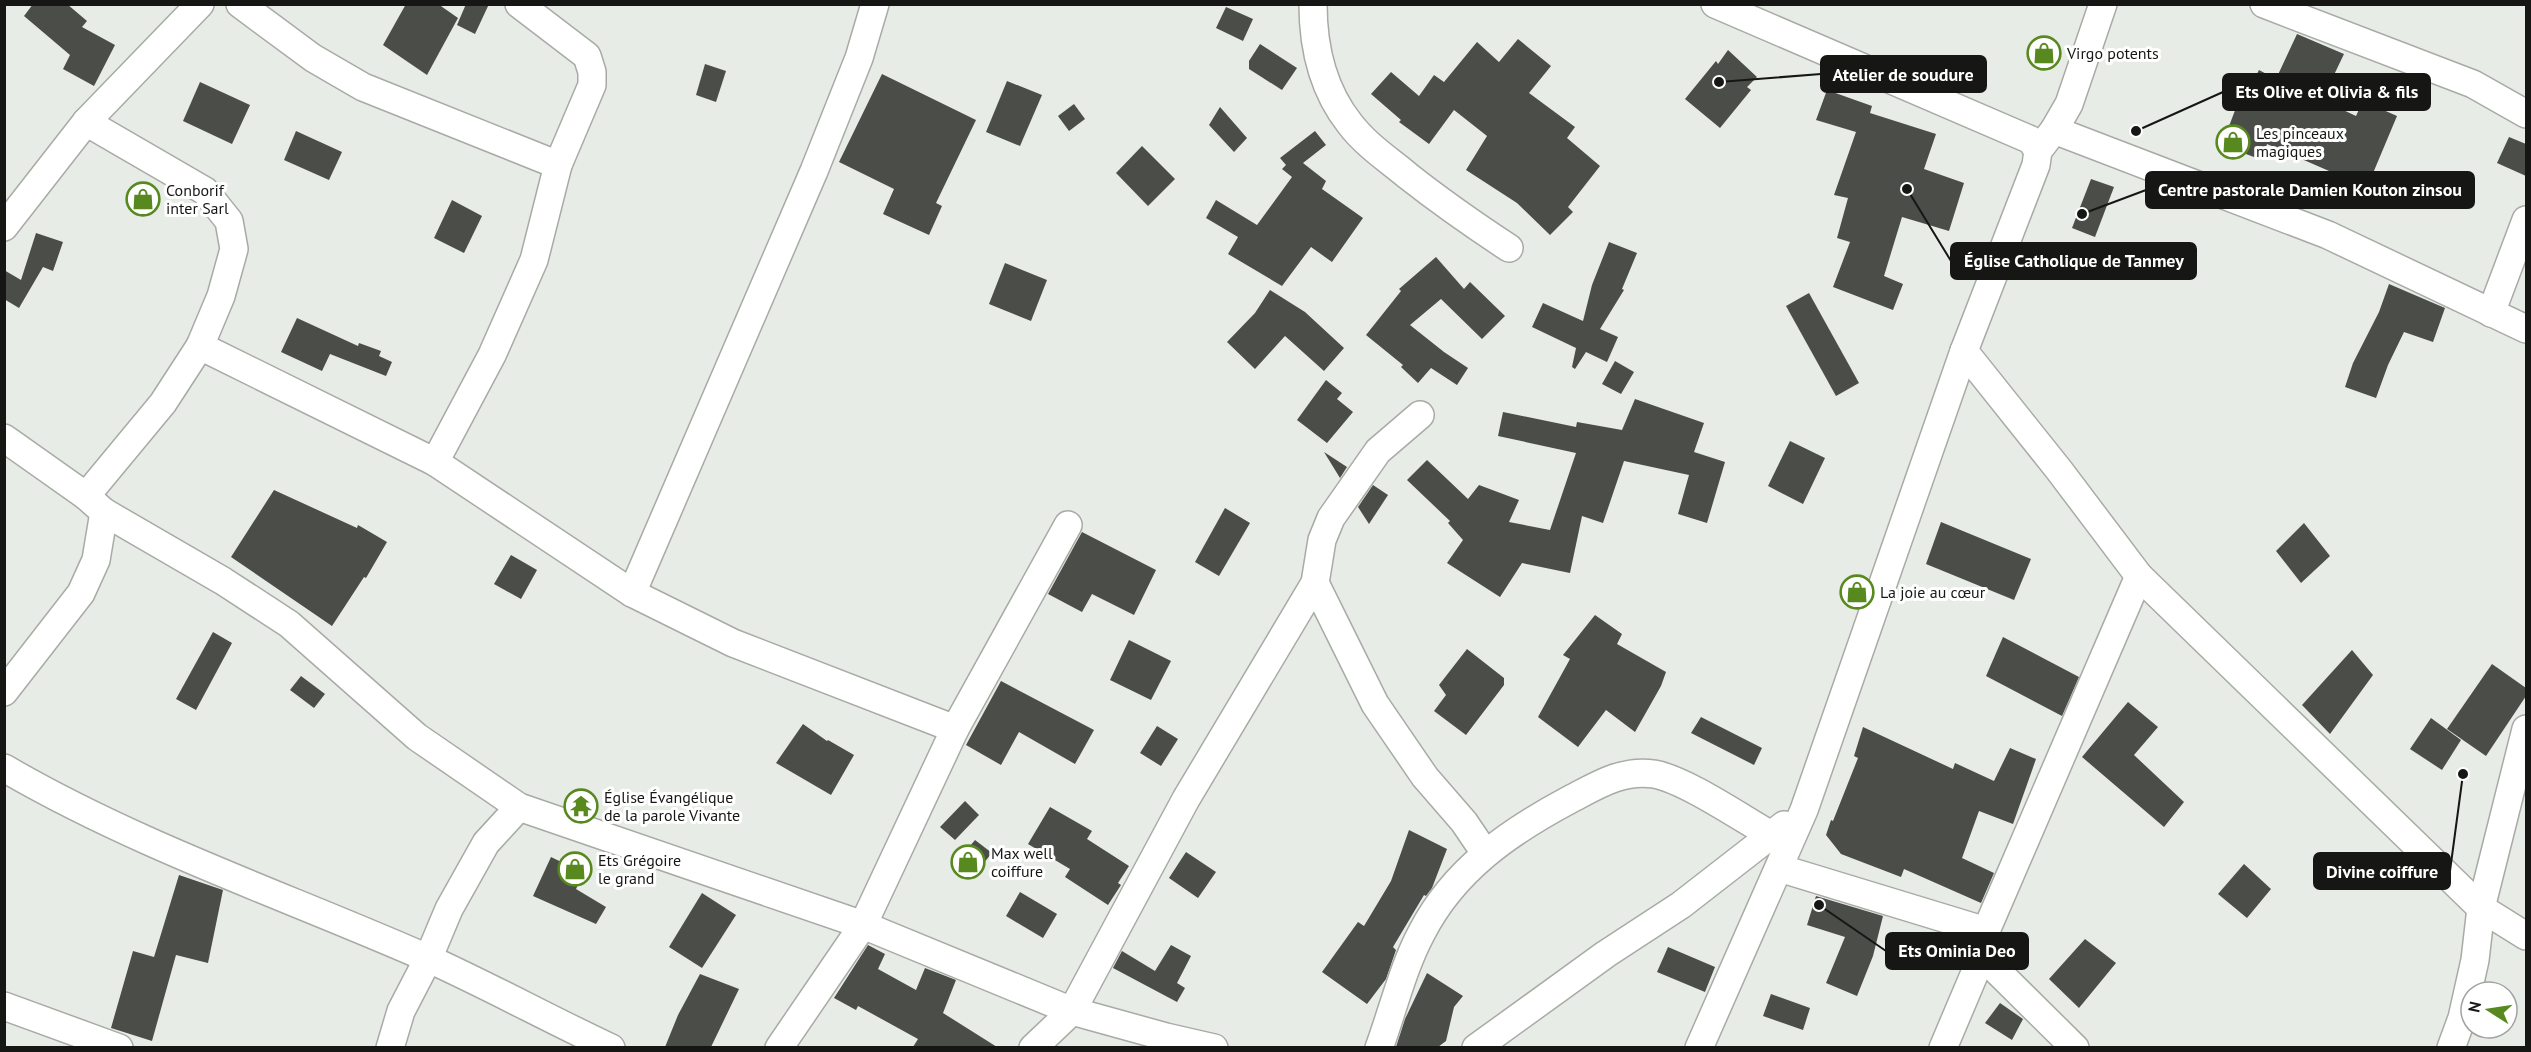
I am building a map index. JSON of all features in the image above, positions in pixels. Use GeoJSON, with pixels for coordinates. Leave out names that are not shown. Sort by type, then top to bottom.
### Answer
{"type":"FeatureCollection","features":[{"type":"Feature","properties":{"kind":"street"},"geometry":{"type":"LineString","coordinates":[[4,226],[87,122],[200,4]]}},
{"type":"Feature","properties":{"kind":"street"},"geometry":{"type":"LineString","coordinates":[[240,4],[313,58],[363,87],[558,165]]}},
{"type":"Feature","properties":{"kind":"street"},"geometry":{"type":"LineString","coordinates":[[435,462],[492,355],[534,260],[558,165],[592,85],[592,72],[587,57],[519,4]]}},
{"type":"Feature","properties":{"kind":"street"},"geometry":{"type":"LineString","coordinates":[[632,593],[814,171],[859,58],[874,4]]}},
{"type":"Feature","properties":{"kind":"street"},"geometry":{"type":"LineString","coordinates":[[1313,4],[1318,56],[1324,78],[1350,124],[1367,142],[1462,218],[1509,248]]}},
{"type":"Feature","properties":{"kind":"street"},"geometry":{"type":"LineString","coordinates":[[1715,4],[2031,140],[2038,151]]}},
{"type":"Feature","properties":{"kind":"street"},"geometry":{"type":"LineString","coordinates":[[1699,1047],[1804,810],[1964,351],[2036,165],[2038,151],[2069,104],[2103,4]]}},
{"type":"Feature","properties":{"kind":"street"},"geometry":{"type":"LineString","coordinates":[[2264,4],[2473,84],[2526,114]]}},
{"type":"Feature","properties":{"kind":"street"},"geometry":{"type":"LineString","coordinates":[[4,692],[81,593],[96,560],[95,504],[200,346],[221,296],[234,249],[229,221],[205,191],[87,122]]}},
{"type":"Feature","properties":{"kind":"street"},"geometry":{"type":"LineString","coordinates":[[2054,130],[2328,235],[2526,329]]}},
{"type":"Feature","properties":{"kind":"street"},"geometry":{"type":"LineString","coordinates":[[2491,313],[2526,220]]}},
{"type":"Feature","properties":{"kind":"street"},"geometry":{"type":"LineString","coordinates":[[200,346],[435,462],[632,593],[733,643],[955,729]]}},
{"type":"Feature","properties":{"kind":"street"},"geometry":{"type":"LineString","coordinates":[[1964,351],[2059,470],[2139,576],[2481,908],[2526,936]]}},
{"type":"Feature","properties":{"kind":"street"},"geometry":{"type":"LineString","coordinates":[[1034,1047],[1072,1011],[1186,799],[1315,583],[1322,540],[1331,518],[1378,451],[1420,415]]}},
{"type":"Feature","properties":{"kind":"street"},"geometry":{"type":"LineString","coordinates":[[4,438],[95,504],[223,581],[289,624],[417,737],[519,807],[863,925],[1072,1011],[1166,1037],[1214,1047]]}},
{"type":"Feature","properties":{"kind":"street"},"geometry":{"type":"LineString","coordinates":[[779,1047],[863,925],[955,729],[1068,525]]}},
{"type":"Feature","properties":{"kind":"street"},"geometry":{"type":"LineString","coordinates":[[1943,1047],[2139,576]]}},
{"type":"Feature","properties":{"kind":"street"},"geometry":{"type":"LineString","coordinates":[[1315,583],[1375,704],[1425,777],[1464,822],[1485,853]]}},
{"type":"Feature","properties":{"kind":"street"},"geometry":{"type":"LineString","coordinates":[[2451,1047],[2462,1018],[2481,908],[2526,729]]}},
{"type":"Feature","properties":{"kind":"street"},"geometry":{"type":"LineString","coordinates":[[4,768],[59,800],[164,849],[428,959],[611,1047]]}},
{"type":"Feature","properties":{"kind":"street"},"geometry":{"type":"LineString","coordinates":[[1379,1047],[1420,934],[1449,888],[1485,853],[1557,806],[1616,777],[1636,772],[1657,775],[1681,784],[1771,836]]}},
{"type":"Feature","properties":{"kind":"street"},"geometry":{"type":"LineString","coordinates":[[390,1047],[401,1011],[428,959],[449,909],[486,843],[519,807]]}},
{"type":"Feature","properties":{"kind":"street"},"geometry":{"type":"LineString","coordinates":[[1476,1047],[1606,954],[1681,905],[1804,810]]}},
{"type":"Feature","properties":{"kind":"street"},"geometry":{"type":"LineString","coordinates":[[1779,868],[1984,944],[2075,1047]]}},
{"type":"Feature","properties":{"kind":"street"},"geometry":{"type":"LineString","coordinates":[[6,1010],[119,1047]]}},
{"type":"Feature","properties":{"kind":"building"},"geometry":{"type":"Polygon","coordinates":[[[33,4],[67,4],[87,21],[82,27],[115,45],[94,86],[63,69],[70,55],[24,16],[33,4]]]}},
{"type":"Feature","properties":{"kind":"building"},"geometry":{"type":"Polygon","coordinates":[[[406,4],[438,4],[458,18],[427,75],[383,45],[406,4]]]}},
{"type":"Feature","properties":{"kind":"building"},"geometry":{"type":"Polygon","coordinates":[[[466,4],[489,4],[475,34],[457,25],[466,4]]]}},
{"type":"Feature","properties":{"kind":"building"},"geometry":{"type":"Polygon","coordinates":[[[1226,7],[1253,19],[1243,41],[1216,28],[1226,7]]]}},
{"type":"Feature","properties":{"kind":"building"},"geometry":{"type":"Polygon","coordinates":[[[2297,34],[2344,54],[2322,100],[2356,116],[2363,101],[2397,116],[2363,197],[2332,184],[2336,174],[2267,144],[2262,160],[2222,145],[2237,105],[2240,106],[2259,70],[2276,79],[2297,34]]]}},
{"type":"Feature","properties":{"kind":"building"},"geometry":{"type":"Polygon","coordinates":[[[1518,39],[1551,66],[1529,93],[1575,127],[1567,138],[1600,166],[1568,207],[1573,212],[1550,235],[1517,203],[1466,170],[1487,136],[1454,110],[1429,144],[1399,122],[1401,120],[1371,94],[1391,72],[1419,96],[1434,75],[1444,82],[1477,42],[1499,62],[1518,39]]]}},
{"type":"Feature","properties":{"kind":"building"},"geometry":{"type":"Polygon","coordinates":[[[1260,44],[1297,68],[1282,90],[1249,69],[1249,61],[1260,44]]]}},
{"type":"Feature","properties":{"kind":"building"},"geometry":{"type":"Polygon","coordinates":[[[1728,50],[1757,77],[1747,87],[1751,90],[1720,128],[1685,99],[1728,50]]]}},
{"type":"Feature","properties":{"kind":"building"},"geometry":{"type":"Polygon","coordinates":[[[705,64],[726,71],[716,102],[696,95],[705,64]]]}},
{"type":"Feature","properties":{"kind":"building"},"geometry":{"type":"Polygon","coordinates":[[[882,74],[976,120],[936,203],[942,206],[929,235],[883,214],[894,189],[839,162],[882,74]]]}},
{"type":"Feature","properties":{"kind":"building"},"geometry":{"type":"Polygon","coordinates":[[[1007,81],[1042,95],[1020,146],[986,132],[1007,81]]]}},
{"type":"Feature","properties":{"kind":"building"},"geometry":{"type":"Polygon","coordinates":[[[200,82],[250,105],[232,144],[183,121],[200,82]]]}},
{"type":"Feature","properties":{"kind":"building"},"geometry":{"type":"Polygon","coordinates":[[[1827,90],[1872,106],[1870,113],[1936,134],[1924,169],[1964,183],[1949,231],[1902,217],[1884,276],[1903,284],[1893,310],[1833,287],[1850,242],[1837,238],[1848,198],[1834,195],[1856,132],[1816,120],[1827,90]]]}},
{"type":"Feature","properties":{"kind":"building"},"geometry":{"type":"Polygon","coordinates":[[[1074,104],[1085,119],[1069,131],[1058,116],[1074,104]]]}},
{"type":"Feature","properties":{"kind":"building"},"geometry":{"type":"Polygon","coordinates":[[[1220,107],[1247,138],[1234,152],[1209,125],[1220,107]]]}},
{"type":"Feature","properties":{"kind":"building"},"geometry":{"type":"Polygon","coordinates":[[[296,131],[342,152],[329,180],[284,160],[296,131]]]}},
{"type":"Feature","properties":{"kind":"building"},"geometry":{"type":"Polygon","coordinates":[[[1315,131],[1326,145],[1303,163],[1326,181],[1322,189],[1363,218],[1332,262],[1311,247],[1282,286],[1228,254],[1238,237],[1206,218],[1216,200],[1257,225],[1292,177],[1282,169],[1286,165],[1280,158],[1315,131]]]}},
{"type":"Feature","properties":{"kind":"building"},"geometry":{"type":"Polygon","coordinates":[[[2509,137],[2526,144],[2526,176],[2497,163],[2509,137]]]}},
{"type":"Feature","properties":{"kind":"building"},"geometry":{"type":"Polygon","coordinates":[[[1142,146],[1175,179],[1148,206],[1116,173],[1142,146]]]}},
{"type":"Feature","properties":{"kind":"building"},"geometry":{"type":"Polygon","coordinates":[[[2091,179],[2114,187],[2095,237],[2072,228],[2091,179]]]}},
{"type":"Feature","properties":{"kind":"building"},"geometry":{"type":"Polygon","coordinates":[[[452,200],[482,216],[464,253],[434,238],[452,200]]]}},
{"type":"Feature","properties":{"kind":"building"},"geometry":{"type":"Polygon","coordinates":[[[36,233],[63,242],[53,271],[43,267],[19,308],[4,299],[4,270],[21,280],[36,233]]]}},
{"type":"Feature","properties":{"kind":"building"},"geometry":{"type":"Polygon","coordinates":[[[1609,242],[1637,253],[1622,289],[1624,290],[1600,329],[1618,337],[1607,362],[1586,352],[1575,369],[1572,367],[1576,348],[1532,327],[1543,303],[1583,321],[1592,285],[1609,242]]]}},
{"type":"Feature","properties":{"kind":"building"},"geometry":{"type":"Polygon","coordinates":[[[1436,257],[1464,289],[1470,282],[1505,316],[1482,339],[1441,299],[1410,325],[1468,368],[1457,385],[1431,368],[1418,383],[1401,367],[1403,365],[1366,335],[1401,291],[1399,289],[1436,257]]]}},
{"type":"Feature","properties":{"kind":"building"},"geometry":{"type":"Polygon","coordinates":[[[1005,263],[1047,280],[1031,321],[989,304],[1005,263]]]}},
{"type":"Feature","properties":{"kind":"building"},"geometry":{"type":"Polygon","coordinates":[[[2389,284],[2445,308],[2433,342],[2404,332],[2388,365],[2376,398],[2345,387],[2353,363],[2379,312],[2389,284]]]}},
{"type":"Feature","properties":{"kind":"building"},"geometry":{"type":"Polygon","coordinates":[[[1270,290],[1305,312],[1344,348],[1324,371],[1285,336],[1255,369],[1227,342],[1255,313],[1270,290]]]}},
{"type":"Feature","properties":{"kind":"building"},"geometry":{"type":"Polygon","coordinates":[[[1809,293],[1859,383],[1836,396],[1786,306],[1809,293]]]}},
{"type":"Feature","properties":{"kind":"building"},"geometry":{"type":"Polygon","coordinates":[[[297,318],[358,346],[359,343],[381,351],[379,356],[392,362],[386,376],[330,354],[322,371],[281,352],[297,318]]]}},
{"type":"Feature","properties":{"kind":"building"},"geometry":{"type":"Polygon","coordinates":[[[1615,361],[1634,372],[1621,394],[1602,384],[1615,361]]]}},
{"type":"Feature","properties":{"kind":"building"},"geometry":{"type":"Polygon","coordinates":[[[1326,380],[1342,393],[1337,399],[1353,412],[1327,443],[1297,420],[1326,380]]]}},
{"type":"Feature","properties":{"kind":"building"},"geometry":{"type":"Polygon","coordinates":[[[1635,399],[1704,423],[1694,452],[1725,462],[1707,523],[1678,514],[1689,475],[1624,461],[1603,523],[1582,516],[1570,573],[1522,563],[1500,597],[1447,563],[1463,540],[1448,523],[1450,521],[1407,480],[1427,460],[1468,499],[1479,485],[1519,500],[1509,522],[1550,530],[1576,453],[1498,436],[1503,412],[1576,427],[1577,422],[1622,430],[1635,399]]]}},
{"type":"Feature","properties":{"kind":"building"},"geometry":{"type":"Polygon","coordinates":[[[1790,441],[1825,458],[1803,504],[1768,486],[1790,441]]]}},
{"type":"Feature","properties":{"kind":"building"},"geometry":{"type":"Polygon","coordinates":[[[1324,452],[1347,467],[1340,478],[1324,452]]]}},
{"type":"Feature","properties":{"kind":"building"},"geometry":{"type":"Polygon","coordinates":[[[1373,485],[1388,495],[1369,524],[1358,507],[1373,485]]]}},
{"type":"Feature","properties":{"kind":"building"},"geometry":{"type":"Polygon","coordinates":[[[274,490],[357,528],[358,525],[387,542],[366,578],[364,577],[332,626],[231,557],[274,490]]]}},
{"type":"Feature","properties":{"kind":"building"},"geometry":{"type":"Polygon","coordinates":[[[1225,508],[1250,523],[1219,576],[1195,562],[1225,508]]]}},
{"type":"Feature","properties":{"kind":"building"},"geometry":{"type":"Polygon","coordinates":[[[1941,522],[2031,559],[2014,600],[1926,564],[1941,522]]]}},
{"type":"Feature","properties":{"kind":"building"},"geometry":{"type":"Polygon","coordinates":[[[2304,523],[2330,556],[2301,583],[2276,551],[2304,523]]]}},
{"type":"Feature","properties":{"kind":"building"},"geometry":{"type":"Polygon","coordinates":[[[1082,532],[1156,570],[1134,615],[1092,594],[1082,612],[1048,594],[1082,532]]]}},
{"type":"Feature","properties":{"kind":"building"},"geometry":{"type":"Polygon","coordinates":[[[511,555],[537,570],[521,599],[494,584],[511,555]]]}},
{"type":"Feature","properties":{"kind":"building"},"geometry":{"type":"Polygon","coordinates":[[[1595,615],[1622,634],[1617,644],[1666,672],[1661,686],[1635,732],[1606,710],[1578,747],[1538,717],[1570,659],[1563,655],[1595,615]]]}},
{"type":"Feature","properties":{"kind":"building"},"geometry":{"type":"Polygon","coordinates":[[[213,632],[232,643],[196,710],[176,699],[213,632]]]}},
{"type":"Feature","properties":{"kind":"building"},"geometry":{"type":"Polygon","coordinates":[[[2003,637],[2079,677],[2062,716],[1986,676],[2003,637]]]}},
{"type":"Feature","properties":{"kind":"building"},"geometry":{"type":"Polygon","coordinates":[[[1129,640],[1171,661],[1151,700],[1110,680],[1129,640]]]}},
{"type":"Feature","properties":{"kind":"building"},"geometry":{"type":"Polygon","coordinates":[[[1467,649],[1504,678],[1504,685],[1466,735],[1434,711],[1446,695],[1439,685],[1467,649]]]}},
{"type":"Feature","properties":{"kind":"building"},"geometry":{"type":"Polygon","coordinates":[[[2352,650],[2373,675],[2330,734],[2302,705],[2352,650]]]}},
{"type":"Feature","properties":{"kind":"building"},"geometry":{"type":"Polygon","coordinates":[[[2492,664],[2526,688],[2526,696],[2486,756],[2447,729],[2492,664]]]}},
{"type":"Feature","properties":{"kind":"building"},"geometry":{"type":"Polygon","coordinates":[[[301,676],[325,694],[314,708],[290,690],[301,676]]]}},
{"type":"Feature","properties":{"kind":"building"},"geometry":{"type":"Polygon","coordinates":[[[1001,681],[1094,730],[1075,764],[1019,732],[1001,765],[966,745],[1001,681]]]}},
{"type":"Feature","properties":{"kind":"building"},"geometry":{"type":"Polygon","coordinates":[[[2128,702],[2158,727],[2134,755],[2184,802],[2164,827],[2082,757],[2128,702]]]}},
{"type":"Feature","properties":{"kind":"building"},"geometry":{"type":"Polygon","coordinates":[[[1701,717],[1762,748],[1754,765],[1691,733],[1701,717]]]}},
{"type":"Feature","properties":{"kind":"building"},"geometry":{"type":"Polygon","coordinates":[[[2431,718],[2461,740],[2442,770],[2410,749],[2431,718]]]}},
{"type":"Feature","properties":{"kind":"building"},"geometry":{"type":"Polygon","coordinates":[[[803,724],[827,741],[854,755],[831,795],[776,763],[803,724]]]}},
{"type":"Feature","properties":{"kind":"building"},"geometry":{"type":"Polygon","coordinates":[[[1157,726],[1178,739],[1161,766],[1140,753],[1157,726]]]}},
{"type":"Feature","properties":{"kind":"building"},"geometry":{"type":"Polygon","coordinates":[[[1863,727],[1953,769],[1955,763],[1994,781],[2010,748],[2036,759],[2013,824],[1979,811],[1962,858],[1994,873],[1981,903],[1904,869],[1901,877],[1841,854],[1826,835],[1858,758],[1854,756],[1863,727]]]}},
{"type":"Feature","properties":{"kind":"building"},"geometry":{"type":"Polygon","coordinates":[[[965,801],[979,815],[955,840],[940,827],[965,801]]]}},
{"type":"Feature","properties":{"kind":"building"},"geometry":{"type":"Polygon","coordinates":[[[1050,807],[1092,831],[1087,839],[1129,866],[1118,883],[1121,885],[1108,905],[1065,877],[1070,869],[1028,844],[1050,807]]]}},
{"type":"Feature","properties":{"kind":"building"},"geometry":{"type":"Polygon","coordinates":[[[1409,830],[1447,849],[1432,888],[1426,896],[1424,895],[1393,947],[1396,950],[1386,979],[1367,1004],[1322,972],[1358,922],[1364,926],[1391,881],[1409,830]]]}},
{"type":"Feature","properties":{"kind":"building"},"geometry":{"type":"Polygon","coordinates":[[[975,840],[992,853],[972,877],[956,863],[975,840]]]}},
{"type":"Feature","properties":{"kind":"building"},"geometry":{"type":"Polygon","coordinates":[[[1186,852],[1216,872],[1198,898],[1169,878],[1186,852]]]}},
{"type":"Feature","properties":{"kind":"building"},"geometry":{"type":"Polygon","coordinates":[[[551,857],[584,873],[576,889],[606,907],[596,924],[533,896],[551,857]]]}},
{"type":"Feature","properties":{"kind":"building"},"geometry":{"type":"Polygon","coordinates":[[[2244,864],[2271,889],[2247,918],[2218,894],[2244,864]]]}},
{"type":"Feature","properties":{"kind":"building"},"geometry":{"type":"Polygon","coordinates":[[[179,875],[223,890],[208,963],[176,955],[152,1041],[111,1028],[133,951],[154,957],[179,875]]]}},
{"type":"Feature","properties":{"kind":"building"},"geometry":{"type":"Polygon","coordinates":[[[1020,892],[1057,914],[1043,938],[1006,916],[1020,892]]]}},
{"type":"Feature","properties":{"kind":"building"},"geometry":{"type":"Polygon","coordinates":[[[702,893],[736,915],[702,968],[669,947],[702,893]]]}},
{"type":"Feature","properties":{"kind":"building"},"geometry":{"type":"Polygon","coordinates":[[[1816,896],[1883,916],[1873,956],[1857,996],[1826,983],[1845,937],[1807,925],[1816,896]]]}},
{"type":"Feature","properties":{"kind":"building"},"geometry":{"type":"Polygon","coordinates":[[[2085,939],[2116,963],[2079,1008],[2049,979],[2085,939]]]}},
{"type":"Feature","properties":{"kind":"building"},"geometry":{"type":"Polygon","coordinates":[[[868,945],[885,954],[878,969],[916,990],[925,968],[956,980],[943,1013],[997,1047],[913,1047],[918,1039],[858,1006],[856,1010],[834,998],[868,945]]]}},
{"type":"Feature","properties":{"kind":"building"},"geometry":{"type":"Polygon","coordinates":[[[1171,945],[1191,956],[1177,983],[1185,988],[1177,1002],[1113,968],[1122,951],[1155,971],[1171,945]]]}},
{"type":"Feature","properties":{"kind":"building"},"geometry":{"type":"Polygon","coordinates":[[[1668,947],[1715,967],[1705,992],[1657,972],[1668,947]]]}},
{"type":"Feature","properties":{"kind":"building"},"geometry":{"type":"Polygon","coordinates":[[[1427,973],[1463,996],[1454,1007],[1446,1041],[1438,1047],[1396,1047],[1405,1019],[1427,973]]]}},
{"type":"Feature","properties":{"kind":"building"},"geometry":{"type":"Polygon","coordinates":[[[700,974],[739,989],[711,1047],[665,1047],[678,1015],[700,974]]]}},
{"type":"Feature","properties":{"kind":"building"},"geometry":{"type":"Polygon","coordinates":[[[1771,994],[1810,1008],[1803,1030],[1763,1016],[1771,994]]]}},
{"type":"Feature","properties":{"kind":"building"},"geometry":{"type":"Polygon","coordinates":[[[2000,1003],[2023,1019],[2012,1040],[1985,1023],[2000,1003]]]}},
{"type":"Feature","properties":{"kind":"place","name":"Virgo potents"},"geometry":{"type":"Point","coordinates":[2044,53]}},
{"type":"Feature","properties":{"kind":"place","name":"Atelier de soudure"},"geometry":{"type":"Point","coordinates":[1719,82]}},
{"type":"Feature","properties":{"kind":"place","name":"Ets Olive et Olivia & fils"},"geometry":{"type":"Point","coordinates":[2136,131]}},
{"type":"Feature","properties":{"kind":"place","name":"Les pinceaux magiques"},"geometry":{"type":"Point","coordinates":[2233,142]}},
{"type":"Feature","properties":{"kind":"place","name":"Église Catholique de Tanmey"},"geometry":{"type":"Point","coordinates":[1907,189]}},
{"type":"Feature","properties":{"kind":"place","name":"Conborif inter Sarl"},"geometry":{"type":"Point","coordinates":[143,199]}},
{"type":"Feature","properties":{"kind":"place","name":"Centre pastorale Damien Kouton zinsou"},"geometry":{"type":"Point","coordinates":[2082,214]}},
{"type":"Feature","properties":{"kind":"place","name":"La joie au cœur"},"geometry":{"type":"Point","coordinates":[1857,592]}},
{"type":"Feature","properties":{"kind":"place","name":"Divine coiffure"},"geometry":{"type":"Point","coordinates":[2463,774]}},
{"type":"Feature","properties":{"kind":"place","name":"Église Évangélique de la parole Vivante"},"geometry":{"type":"Point","coordinates":[581,806]}},
{"type":"Feature","properties":{"kind":"place","name":"Max well coiffure"},"geometry":{"type":"Point","coordinates":[968,862]}},
{"type":"Feature","properties":{"kind":"place","name":"Ets Grégoire le grand"},"geometry":{"type":"Point","coordinates":[575,869]}},
{"type":"Feature","properties":{"kind":"place","name":"Ets Ominia Deo"},"geometry":{"type":"Point","coordinates":[1819,905]}}]}
